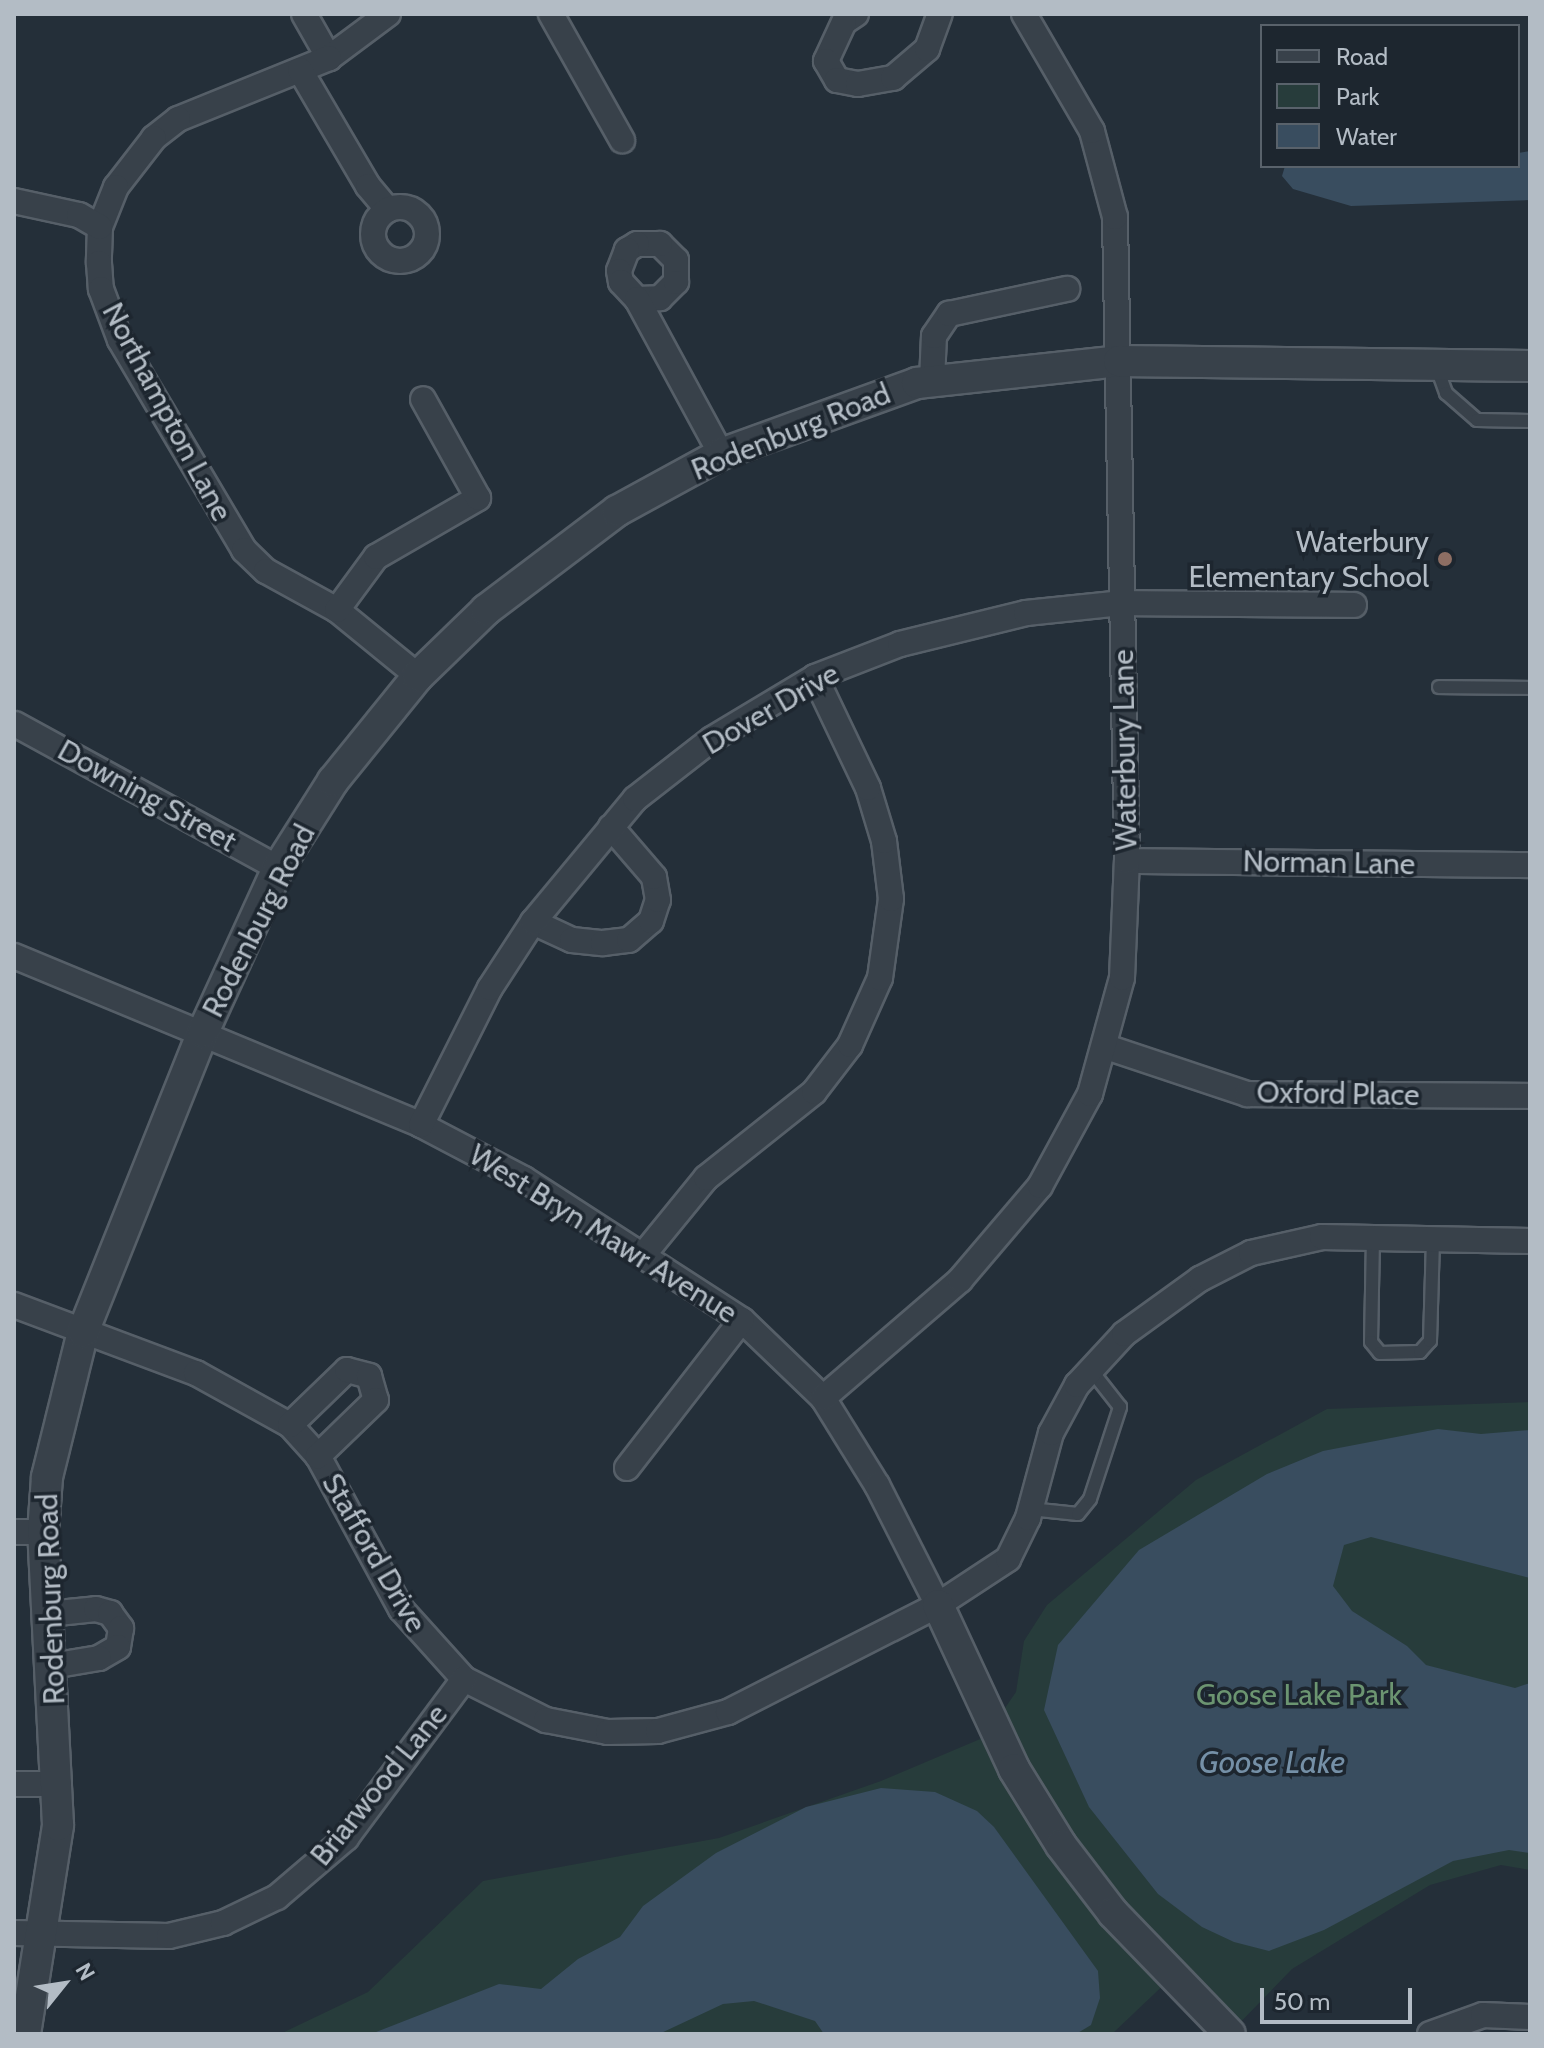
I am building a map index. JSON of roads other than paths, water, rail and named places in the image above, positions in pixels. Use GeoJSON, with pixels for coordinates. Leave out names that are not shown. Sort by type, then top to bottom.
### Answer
{"type":"FeatureCollection","features":[{"type":"Feature","properties":{"kind":"street"},"geometry":{"type":"LineString","coordinates":[[304,14],[329,58],[388,14]]}},
{"type":"Feature","properties":{"kind":"street"},"geometry":{"type":"LineString","coordinates":[[551,14],[622,140]]}},
{"type":"Feature","properties":{"kind":"street"},"geometry":{"type":"LineString","coordinates":[[856,14],[844,22],[826,61],[837,80],[858,84],[893,78],[927,49],[940,14]]}},
{"type":"Feature","properties":{"kind":"street","name":"Waterbury Lane"},"geometry":{"type":"LineString","coordinates":[[823,1398],[960,1280],[1014,1223],[1064,1147],[1106,1047],[1122,978],[1127,861],[1115,217],[1105,168],[1074,96],[1024,14]]}},
{"type":"Feature","properties":{"kind":"street","name":"Northampton Lane"},"geometry":{"type":"LineString","coordinates":[[329,58],[178,119],[133,159],[100,227],[101,289],[108,312],[235,539],[266,571],[337,610],[418,676]]}},
{"type":"Feature","properties":{"kind":"street"},"geometry":{"type":"LineString","coordinates":[[300,70],[388,210]]}},
{"type":"Feature","properties":{"kind":"street"},"geometry":{"type":"LineString","coordinates":[[14,201],[79,215],[100,227]]}},
{"type":"Feature","properties":{"kind":"street"},"geometry":{"type":"LineString","coordinates":[[932,381],[934,336],[949,314],[1067,289]]}},
{"type":"Feature","properties":{"kind":"street"},"geometry":{"type":"LineString","coordinates":[[637,299],[721,454]]}},
{"type":"Feature","properties":{"kind":"street","name":"Rodenburg Road"},"geometry":{"type":"LineString","coordinates":[[25,2034],[28,1933],[59,1784],[48,1614],[28,1532],[83,1332],[203,1032],[278,868],[333,781],[418,676],[544,561],[617,511],[721,454],[812,418],[932,381],[1119,361],[1530,366]]}},
{"type":"Feature","properties":{"kind":"street"},"geometry":{"type":"LineString","coordinates":[[337,610],[376,557],[478,498],[423,399]]}},
{"type":"Feature","properties":{"kind":"street","name":"Dover Drive"},"geometry":{"type":"LineString","coordinates":[[421,1125],[490,988],[533,922],[635,799],[712,739],[815,677],[900,644],[973,624],[1123,603],[1354,605]]}},
{"type":"Feature","properties":{"kind":"street"},"geometry":{"type":"LineString","coordinates":[[644,1254],[706,1178],[814,1092],[850,1045],[880,978],[891,899],[884,841],[868,788],[815,677]]}},
{"type":"Feature","properties":{"kind":"street","name":"Downing Street"},"geometry":{"type":"LineString","coordinates":[[15,724],[278,868]]}},
{"type":"Feature","properties":{"kind":"street"},"geometry":{"type":"LineString","coordinates":[[533,922],[572,940],[603,943],[629,940],[651,921],[658,900],[654,877],[611,827]]}},
{"type":"Feature","properties":{"kind":"street","name":"Norman Lane"},"geometry":{"type":"LineString","coordinates":[[1127,861],[1530,865]]}},
{"type":"Feature","properties":{"kind":"street","name":"West Bryn Mawr Avenue"},"geometry":{"type":"LineString","coordinates":[[14,956],[421,1125],[524,1179],[742,1320],[823,1398],[877,1485],[938,1605],[1014,1769],[1061,1845],[1113,1913],[1230,2034]]}},
{"type":"Feature","properties":{"kind":"street","name":"Oxford Place"},"geometry":{"type":"LineString","coordinates":[[1106,1047],[1247,1094],[1530,1096]]}},
{"type":"Feature","properties":{"kind":"street","name":"Stafford Drive"},"geometry":{"type":"LineString","coordinates":[[14,1305],[196,1373],[290,1425],[318,1456],[401,1609],[464,1679],[546,1720],[608,1732],[658,1731],[728,1712],[938,1605],[1008,1559],[1030,1509],[1051,1433],[1091,1370],[1124,1334],[1200,1279],[1251,1253],[1322,1237],[1530,1241]]}},
{"type":"Feature","properties":{"kind":"street"},"geometry":{"type":"LineString","coordinates":[[627,1468],[742,1320]]}},
{"type":"Feature","properties":{"kind":"street"},"geometry":{"type":"LineString","coordinates":[[290,1425],[347,1370],[369,1376],[376,1400],[318,1456]]}},
{"type":"Feature","properties":{"kind":"street"},"geometry":{"type":"LineString","coordinates":[[48,1614],[96,1609],[110,1613],[121,1628],[118,1647],[99,1658],[51,1666]]}},
{"type":"Feature","properties":{"kind":"street","name":"Briarwood Lane"},"geometry":{"type":"LineString","coordinates":[[28,1933],[114,1939],[169,1936],[223,1923],[277,1897],[346,1838],[464,1679]]}},
{"type":"Feature","properties":{"kind":"street"},"geometry":{"type":"LineString","coordinates":[[14,1784],[59,1784]]}},
{"type":"Feature","properties":{"kind":"street"},"geometry":{"type":"LineString","coordinates":[[1430,2034],[1483,2015],[1530,2017]]}},
{"type":"Feature","properties":{"kind":"lane"},"geometry":{"type":"LineString","coordinates":[[1436,365],[1446,393],[1477,420],[1530,421]]}},
{"type":"Feature","properties":{"kind":"lane"},"geometry":{"type":"LineString","coordinates":[[1439,687],[1530,688]]}},
{"type":"Feature","properties":{"kind":"lane"},"geometry":{"type":"LineString","coordinates":[[1373,1238],[1371,1342],[1380,1353],[1420,1352],[1430,1341],[1433,1239]]}},
{"type":"Feature","properties":{"kind":"lane"},"geometry":{"type":"LineString","coordinates":[[1030,1509],[1078,1514],[1090,1499],[1120,1407],[1091,1370]]}},
{"type":"Feature","properties":{"kind":"water"},"geometry":{"type":"Polygon","coordinates":[[[1530,151],[1530,200],[1351,206],[1293,189],[1282,176],[1284,168],[1520,168],[1520,153],[1530,151]]]}},
{"type":"Feature","properties":{"kind":"water","name":"Goose Lake"},"geometry":{"type":"Polygon","coordinates":[[[1438,1429],[1481,1434],[1530,1430],[1530,1578],[1371,1537],[1344,1545],[1333,1586],[1352,1611],[1407,1646],[1426,1665],[1515,1688],[1530,1683],[1530,1853],[1509,1850],[1453,1861],[1324,1930],[1269,1951],[1234,1942],[1202,1927],[1158,1894],[1089,1807],[1044,1710],[1058,1645],[1139,1550],[1267,1474],[1323,1451],[1438,1429]]]}},
{"type":"Feature","properties":{"kind":"water"},"geometry":{"type":"Polygon","coordinates":[[[881,1788],[935,1792],[977,1811],[994,1827],[1098,1971],[1100,1998],[1091,2025],[1076,2034],[824,2034],[815,2021],[754,2001],[723,2004],[659,2034],[371,2034],[499,1984],[541,1989],[578,1959],[620,1937],[643,1906],[716,1853],[806,1807],[881,1788]]]}},
{"type":"Feature","properties":{"kind":"place","name":"Waterbury Elementary School"},"geometry":{"type":"Point","coordinates":[1445,559]}},
{"type":"Feature","properties":{"kind":"park label","name":"Goose Lake Park"},"geometry":{"type":"Point","coordinates":[1299,1695]}}]}
